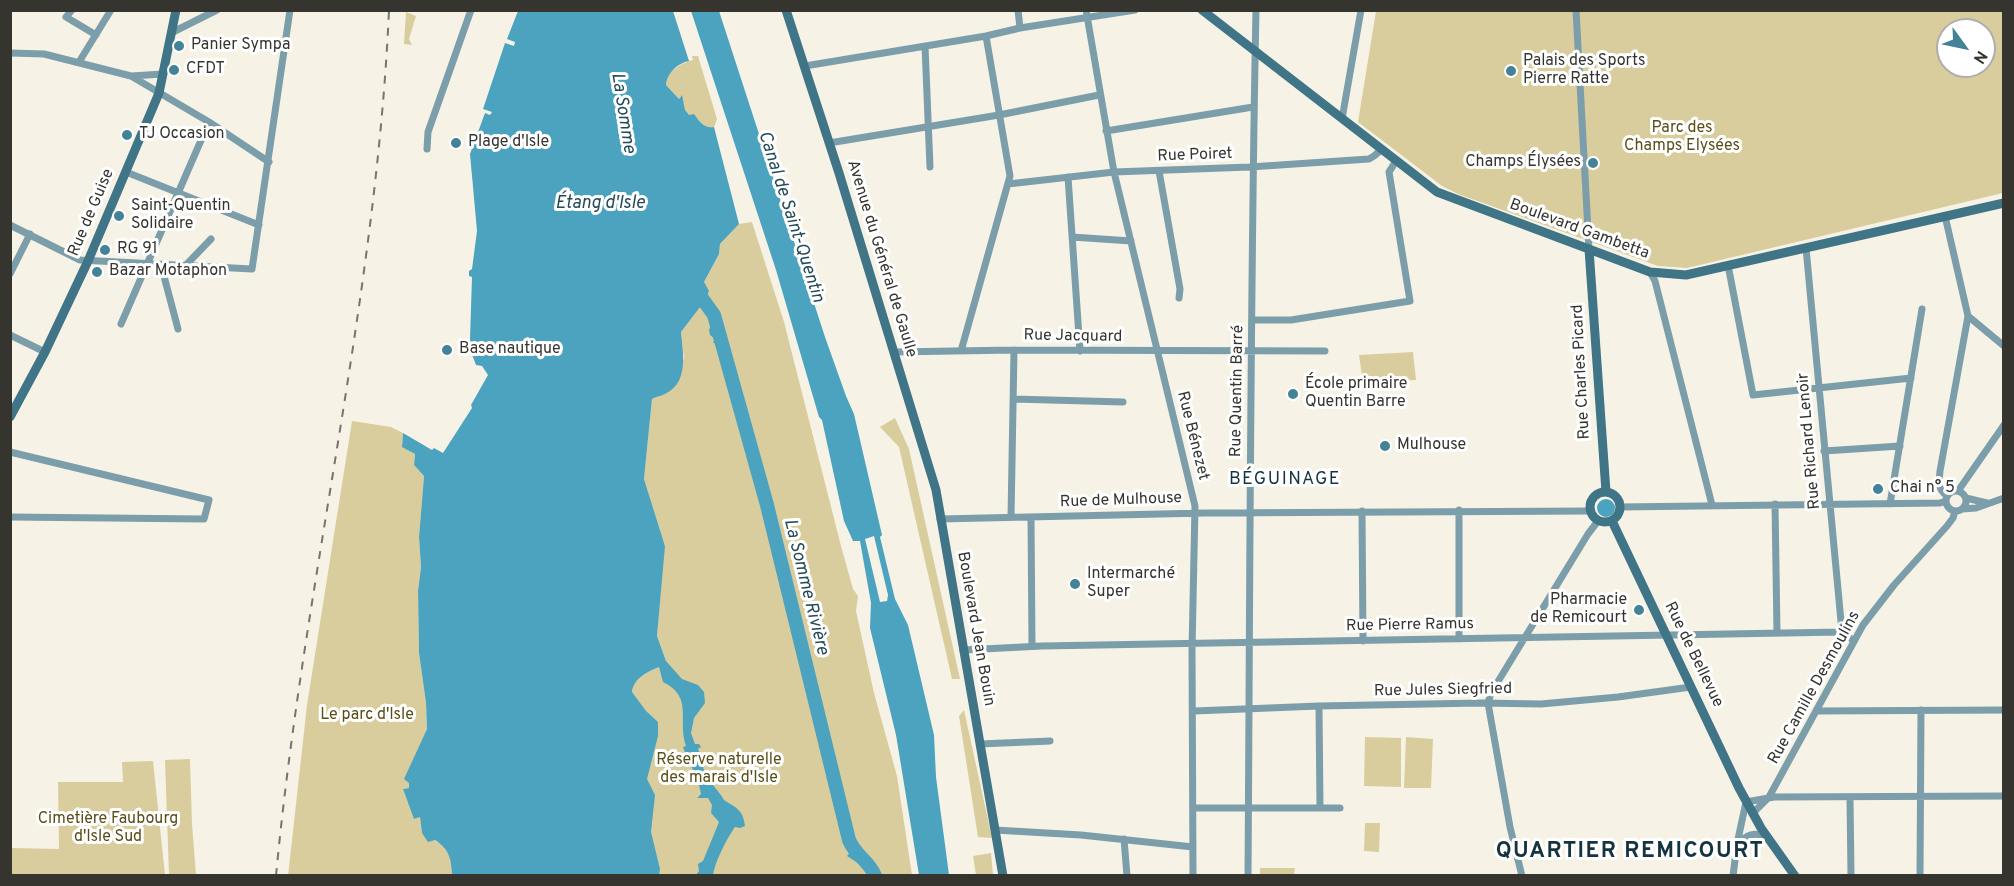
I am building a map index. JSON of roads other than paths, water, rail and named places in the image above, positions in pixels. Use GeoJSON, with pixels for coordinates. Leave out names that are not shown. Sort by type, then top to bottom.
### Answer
{"type":"FeatureCollection","features":[{"type":"Feature","properties":{"kind":"street"},"geometry":{"type":"LineString","coordinates":[[72,10],[66,17],[96,35]]}},
{"type":"Feature","properties":{"kind":"street"},"geometry":{"type":"LineString","coordinates":[[79,62],[111,10]]}},
{"type":"Feature","properties":{"kind":"street","name":"Rue de Guise"},"geometry":{"type":"LineString","coordinates":[[10,417],[45,352],[88,261],[159,93],[176,10]]}},
{"type":"Feature","properties":{"kind":"street"},"geometry":{"type":"LineString","coordinates":[[10,225],[80,260],[252,269],[290,10]]}},
{"type":"Feature","properties":{"kind":"street"},"geometry":{"type":"LineString","coordinates":[[427,149],[428,132],[471,10]]}},
{"type":"Feature","properties":{"kind":"street","name":"Avenue du Général de Gaulle"},"geometry":{"type":"LineString","coordinates":[[786,10],[936,490],[940,519]]}},
{"type":"Feature","properties":{"kind":"street"},"geometry":{"type":"LineString","coordinates":[[1018,10],[1020,28]]}},
{"type":"Feature","properties":{"kind":"street"},"geometry":{"type":"LineString","coordinates":[[804,66],[986,36],[1086,15],[1135,10]]}},
{"type":"Feature","properties":{"kind":"street","name":"Rue Quentin Barré"},"geometry":{"type":"LineString","coordinates":[[1248,876],[1253,107],[1256,10]]}},
{"type":"Feature","properties":{"kind":"street"},"geometry":{"type":"LineString","coordinates":[[1342,119],[1361,10]]}},
{"type":"Feature","properties":{"kind":"street"},"geometry":{"type":"LineString","coordinates":[[1576,10],[1589,249]]}},
{"type":"Feature","properties":{"kind":"street"},"geometry":{"type":"LineString","coordinates":[[171,33],[216,11]]}},
{"type":"Feature","properties":{"kind":"street","name":"Boulevard Gambetta"},"geometry":{"type":"LineString","coordinates":[[1204,12],[1395,161],[1445,197],[1650,272],[1686,274],[2004,203]]}},
{"type":"Feature","properties":{"kind":"street","name":"Rue Bénezet"},"geometry":{"type":"LineString","coordinates":[[1086,15],[1114,172],[1195,506],[1193,876]]}},
{"type":"Feature","properties":{"kind":"street"},"geometry":{"type":"LineString","coordinates":[[961,351],[1010,176],[986,36]]}},
{"type":"Feature","properties":{"kind":"street"},"geometry":{"type":"LineString","coordinates":[[925,46],[930,166]]}},
{"type":"Feature","properties":{"kind":"street"},"geometry":{"type":"LineString","coordinates":[[10,53],[45,54],[131,76],[209,122],[269,162]]}},
{"type":"Feature","properties":{"kind":"street"},"geometry":{"type":"LineString","coordinates":[[131,76],[163,74]]}},
{"type":"Feature","properties":{"kind":"street"},"geometry":{"type":"LineString","coordinates":[[829,143],[999,115],[1099,95]]}},
{"type":"Feature","properties":{"kind":"street"},"geometry":{"type":"LineString","coordinates":[[1106,130],[1253,107]]}},
{"type":"Feature","properties":{"kind":"street"},"geometry":{"type":"LineString","coordinates":[[121,324],[209,122]]}},
{"type":"Feature","properties":{"kind":"street","name":"Rue Poiret"},"geometry":{"type":"LineString","coordinates":[[1008,184],[1114,172],[1370,159],[1381,150]]}},
{"type":"Feature","properties":{"kind":"street"},"geometry":{"type":"LineString","coordinates":[[1253,320],[1291,320],[1410,301],[1389,172],[1395,161]]}},
{"type":"Feature","properties":{"kind":"street"},"geometry":{"type":"LineString","coordinates":[[1159,171],[1180,289],[1179,298]]}},
{"type":"Feature","properties":{"kind":"street"},"geometry":{"type":"LineString","coordinates":[[126,172],[259,225]]}},
{"type":"Feature","properties":{"kind":"street"},"geometry":{"type":"LineString","coordinates":[[1068,177],[1080,351]]}},
{"type":"Feature","properties":{"kind":"street"},"geometry":{"type":"LineString","coordinates":[[1945,216],[1968,316],[1939,486],[1947,498],[1948,506],[1959,510],[1976,508],[2004,498]]}},
{"type":"Feature","properties":{"kind":"street"},"geometry":{"type":"LineString","coordinates":[[10,274],[30,234]]}},
{"type":"Feature","properties":{"kind":"street"},"geometry":{"type":"LineString","coordinates":[[1072,237],[1131,241]]}},
{"type":"Feature","properties":{"kind":"street"},"geometry":{"type":"LineString","coordinates":[[186,265],[211,239]]}},
{"type":"Feature","properties":{"kind":"street","name":"Rue Richard Lenoir"},"geometry":{"type":"LineString","coordinates":[[1806,248],[1842,632]]}},
{"type":"Feature","properties":{"kind":"street","name":"Rue Charles Picard"},"geometry":{"type":"LineString","coordinates":[[1589,249],[1606,492]]}},
{"type":"Feature","properties":{"kind":"street"},"geometry":{"type":"LineString","coordinates":[[161,265],[178,329]]}},
{"type":"Feature","properties":{"kind":"street"},"geometry":{"type":"LineString","coordinates":[[1728,265],[1753,395],[1911,378]]}},
{"type":"Feature","properties":{"kind":"street"},"geometry":{"type":"LineString","coordinates":[[1650,272],[1655,281],[1712,506]]}},
{"type":"Feature","properties":{"kind":"street"},"geometry":{"type":"LineString","coordinates":[[1890,504],[1922,309]]}},
{"type":"Feature","properties":{"kind":"street"},"geometry":{"type":"LineString","coordinates":[[1968,316],[2004,345]]}},
{"type":"Feature","properties":{"kind":"street"},"geometry":{"type":"LineString","coordinates":[[10,335],[45,352]]}},
{"type":"Feature","properties":{"kind":"street"},"geometry":{"type":"LineString","coordinates":[[1011,517],[1014,350]]}},
{"type":"Feature","properties":{"kind":"street","name":"Rue Jacquard"},"geometry":{"type":"LineString","coordinates":[[894,352],[1325,351]]}},
{"type":"Feature","properties":{"kind":"street"},"geometry":{"type":"LineString","coordinates":[[1014,399],[1123,402]]}},
{"type":"Feature","properties":{"kind":"street"},"geometry":{"type":"LineString","coordinates":[[1958,491],[2004,425]]}},
{"type":"Feature","properties":{"kind":"street"},"geometry":{"type":"LineString","coordinates":[[1824,451],[1900,446]]}},
{"type":"Feature","properties":{"kind":"street"},"geometry":{"type":"LineString","coordinates":[[10,452],[209,500],[204,519],[10,518]]}},
{"type":"Feature","properties":{"kind":"street"},"geometry":{"type":"LineString","coordinates":[[1620,507],[1940,503],[1952,491],[1958,491],[1966,498],[1987,503]]}},
{"type":"Feature","properties":{"kind":"street"},"geometry":{"type":"LineString","coordinates":[[1606,492],[1617,499],[1620,507],[1618,516],[1612,521],[1598,521],[1590,511],[1590,506],[1593,498],[1606,492]]}},
{"type":"Feature","properties":{"kind":"street"},"geometry":{"type":"LineString","coordinates":[[1959,510],[1966,504],[1966,498]]}},
{"type":"Feature","properties":{"kind":"street"},"geometry":{"type":"LineString","coordinates":[[1775,504],[1777,633]]}},
{"type":"Feature","properties":{"kind":"street"},"geometry":{"type":"LineString","coordinates":[[1459,510],[1459,639]]}},
{"type":"Feature","properties":{"kind":"street","name":"Rue Camille Desmoulins"},"geometry":{"type":"LineString","coordinates":[[1753,813],[1769,797],[1863,625],[1894,585],[1959,510]]}},
{"type":"Feature","properties":{"kind":"street"},"geometry":{"type":"LineString","coordinates":[[1362,511],[1363,641]]}},
{"type":"Feature","properties":{"kind":"street","name":"Rue de Mulhouse"},"geometry":{"type":"LineString","coordinates":[[940,519],[1195,513],[1590,511]]}},
{"type":"Feature","properties":{"kind":"street"},"geometry":{"type":"LineString","coordinates":[[1032,517],[1032,646]]}},
{"type":"Feature","properties":{"kind":"street","name":"Boulevard Jean Bouin"},"geometry":{"type":"LineString","coordinates":[[940,519],[1003,876]]}},
{"type":"Feature","properties":{"kind":"street"},"geometry":{"type":"LineString","coordinates":[[1522,876],[1510,827],[1488,703],[1491,693],[1598,521]]}},
{"type":"Feature","properties":{"kind":"street","name":"Rue de Bellevue"},"geometry":{"type":"LineString","coordinates":[[1612,521],[1746,801],[1767,837],[1795,876]]}},
{"type":"Feature","properties":{"kind":"street"},"geometry":{"type":"LineString","coordinates":[[1842,632],[1854,641]]}},
{"type":"Feature","properties":{"kind":"street","name":"Rue Pierre Ramus"},"geometry":{"type":"LineString","coordinates":[[963,650],[1032,646],[1842,632]]}},
{"type":"Feature","properties":{"kind":"street","name":"Rue Jules Siegfried"},"geometry":{"type":"LineString","coordinates":[[1194,711],[1319,706],[1541,704],[1691,687]]}},
{"type":"Feature","properties":{"kind":"street"},"geometry":{"type":"LineString","coordinates":[[1319,706],[1320,808]]}},
{"type":"Feature","properties":{"kind":"street"},"geometry":{"type":"LineString","coordinates":[[1920,710],[1920,876]]}},
{"type":"Feature","properties":{"kind":"street"},"geometry":{"type":"LineString","coordinates":[[1816,711],[2004,710]]}},
{"type":"Feature","properties":{"kind":"street"},"geometry":{"type":"LineString","coordinates":[[980,744],[1050,741]]}},
{"type":"Feature","properties":{"kind":"street"},"geometry":{"type":"LineString","coordinates":[[1733,876],[1746,801],[1769,797],[2004,796]]}},
{"type":"Feature","properties":{"kind":"street"},"geometry":{"type":"LineString","coordinates":[[1850,798],[1851,876]]}},
{"type":"Feature","properties":{"kind":"street"},"geometry":{"type":"LineString","coordinates":[[1194,808],[1340,808]]}},
{"type":"Feature","properties":{"kind":"street"},"geometry":{"type":"LineString","coordinates":[[995,830],[1124,839],[1193,847]]}},
{"type":"Feature","properties":{"kind":"street"},"geometry":{"type":"LineString","coordinates":[[1737,844],[1746,836],[1753,834],[1767,837]]}},
{"type":"Feature","properties":{"kind":"street"},"geometry":{"type":"LineString","coordinates":[[1124,839],[1127,876]]}},
{"type":"Feature","properties":{"kind":"water","name":"Étang d'Isle"},"geometry":{"type":"Polygon","coordinates":[[[518,11],[673,11],[689,61],[674,69],[668,76],[666,85],[679,99],[682,95],[685,110],[689,115],[694,114],[705,126],[714,127],[739,224],[720,244],[719,254],[704,282],[709,291],[704,302],[681,332],[683,364],[680,379],[676,386],[666,394],[652,399],[644,479],[665,546],[657,636],[666,661],[682,679],[698,685],[704,692],[705,703],[694,718],[691,733],[695,744],[701,747],[698,749],[701,756],[700,761],[707,777],[724,800],[741,812],[744,820],[745,826],[735,827],[728,837],[713,875],[696,875],[699,871],[698,864],[703,861],[719,822],[711,813],[712,805],[708,798],[697,798],[701,794],[700,788],[683,747],[686,746],[682,702],[673,688],[663,682],[659,667],[638,679],[632,692],[646,711],[658,722],[658,736],[647,779],[655,795],[651,832],[660,869],[659,875],[452,875],[447,851],[435,840],[428,842],[422,833],[420,817],[414,819],[403,789],[409,788],[409,783],[404,779],[427,729],[419,653],[418,591],[421,567],[419,537],[424,476],[414,465],[415,454],[402,447],[403,433],[432,450],[434,448],[443,453],[472,408],[471,405],[488,375],[482,366],[476,365],[471,352],[472,277],[469,276],[469,271],[472,269],[477,231],[470,154],[485,113],[490,115],[492,112],[483,109],[505,43],[514,46],[515,42],[507,39],[518,11]]]}},
{"type":"Feature","properties":{"kind":"water"},"geometry":{"type":"Polygon","coordinates":[[[691,11],[719,11],[825,337],[854,414],[895,599],[908,625],[934,735],[936,777],[949,875],[919,875],[896,735],[870,628],[871,603],[860,541],[853,541],[844,521],[822,420],[819,417],[776,270],[691,11]],[[874,536],[865,539],[880,602],[887,601],[888,595],[874,536]]]}},
{"type":"Feature","properties":{"kind":"water"},"geometry":{"type":"Polygon","coordinates":[[[715,315],[721,322],[720,331],[723,332],[719,340],[723,346],[722,349],[713,342],[715,339],[710,335],[709,330],[715,315]]]}},
{"type":"Feature","properties":{"kind":"water"},"geometry":{"type":"Polygon","coordinates":[[[1606,499],[1614,504],[1615,508],[1610,516],[1606,517],[1598,512],[1597,508],[1602,500],[1606,499]]]}},
{"type":"Feature","properties":{"kind":"water"},"geometry":{"type":"Polygon","coordinates":[[[856,846],[878,867],[881,875],[868,875],[864,867],[847,856],[856,846]]]}},
{"type":"Feature","properties":{"kind":"waterway","name":"La Somme Rivière"},"geometry":{"type":"LineString","coordinates":[[694,287],[714,315],[767,505],[849,840],[875,876]]}},
{"type":"Feature","properties":{"kind":"railway"},"geometry":{"type":"LineString","coordinates":[[276,876],[303,659],[370,228],[382,119],[389,10]]}},
{"type":"Feature","properties":{"kind":"place","name":"Panier Sympa"},"geometry":{"type":"Point","coordinates":[179,46]}},
{"type":"Feature","properties":{"kind":"place","name":"CFDT"},"geometry":{"type":"Point","coordinates":[174,70]}},
{"type":"Feature","properties":{"kind":"place","name":"Palais des Sports Pierre Ratte"},"geometry":{"type":"Point","coordinates":[1511,71]}},
{"type":"Feature","properties":{"kind":"place","name":"TJ Occasion"},"geometry":{"type":"Point","coordinates":[127,135]}},
{"type":"Feature","properties":{"kind":"place","name":"Plage d'Isle"},"geometry":{"type":"Point","coordinates":[456,143]}},
{"type":"Feature","properties":{"kind":"place","name":"Champs Élysées"},"geometry":{"type":"Point","coordinates":[1593,163]}},
{"type":"Feature","properties":{"kind":"place","name":"Saint-Quentin Solidaire"},"geometry":{"type":"Point","coordinates":[119,216]}},
{"type":"Feature","properties":{"kind":"place","name":"RG 91"},"geometry":{"type":"Point","coordinates":[105,250]}},
{"type":"Feature","properties":{"kind":"place","name":"Bazar Motaphon"},"geometry":{"type":"Point","coordinates":[97,272]}},
{"type":"Feature","properties":{"kind":"place","name":"Base nautique"},"geometry":{"type":"Point","coordinates":[447,350]}},
{"type":"Feature","properties":{"kind":"place","name":"École primaire Quentin Barre"},"geometry":{"type":"Point","coordinates":[1293,394]}},
{"type":"Feature","properties":{"kind":"place","name":"Mulhouse"},"geometry":{"type":"Point","coordinates":[1385,446]}},
{"type":"Feature","properties":{"kind":"place","name":"Chai n° 5"},"geometry":{"type":"Point","coordinates":[1878,489]}},
{"type":"Feature","properties":{"kind":"place","name":"Intermarché Super"},"geometry":{"type":"Point","coordinates":[1075,584]}},
{"type":"Feature","properties":{"kind":"place","name":"Pharmacie de Remicourt"},"geometry":{"type":"Point","coordinates":[1639,610]}},
{"type":"Feature","properties":{"kind":"district","name":"BÉGUINAGE"},"geometry":{"type":"Point","coordinates":[1285,480]}},
{"type":"Feature","properties":{"kind":"district","name":"QUARTIER REMICOURT"},"geometry":{"type":"Point","coordinates":[1630,853]}},
{"type":"Feature","properties":{"kind":"water label","name":"La Somme"},"geometry":{"type":"Point","coordinates":[622,113]}},
{"type":"Feature","properties":{"kind":"water label","name":"Canal de Saint-Quentin"},"geometry":{"type":"Point","coordinates":[790,217]}},
{"type":"Feature","properties":{"kind":"park label","name":"Parc des Champs Elysées"},"geometry":{"type":"Point","coordinates":[1682,138]}},
{"type":"Feature","properties":{"kind":"park label","name":"Le parc d'Isle"},"geometry":{"type":"Point","coordinates":[367,716]}},
{"type":"Feature","properties":{"kind":"park label","name":"Réserve naturelle des marais d'Isle"},"geometry":{"type":"Point","coordinates":[719,770]}},
{"type":"Feature","properties":{"kind":"park label","name":"Cimetière Faubourg d'Isle Sud"},"geometry":{"type":"Point","coordinates":[108,829]}}]}
